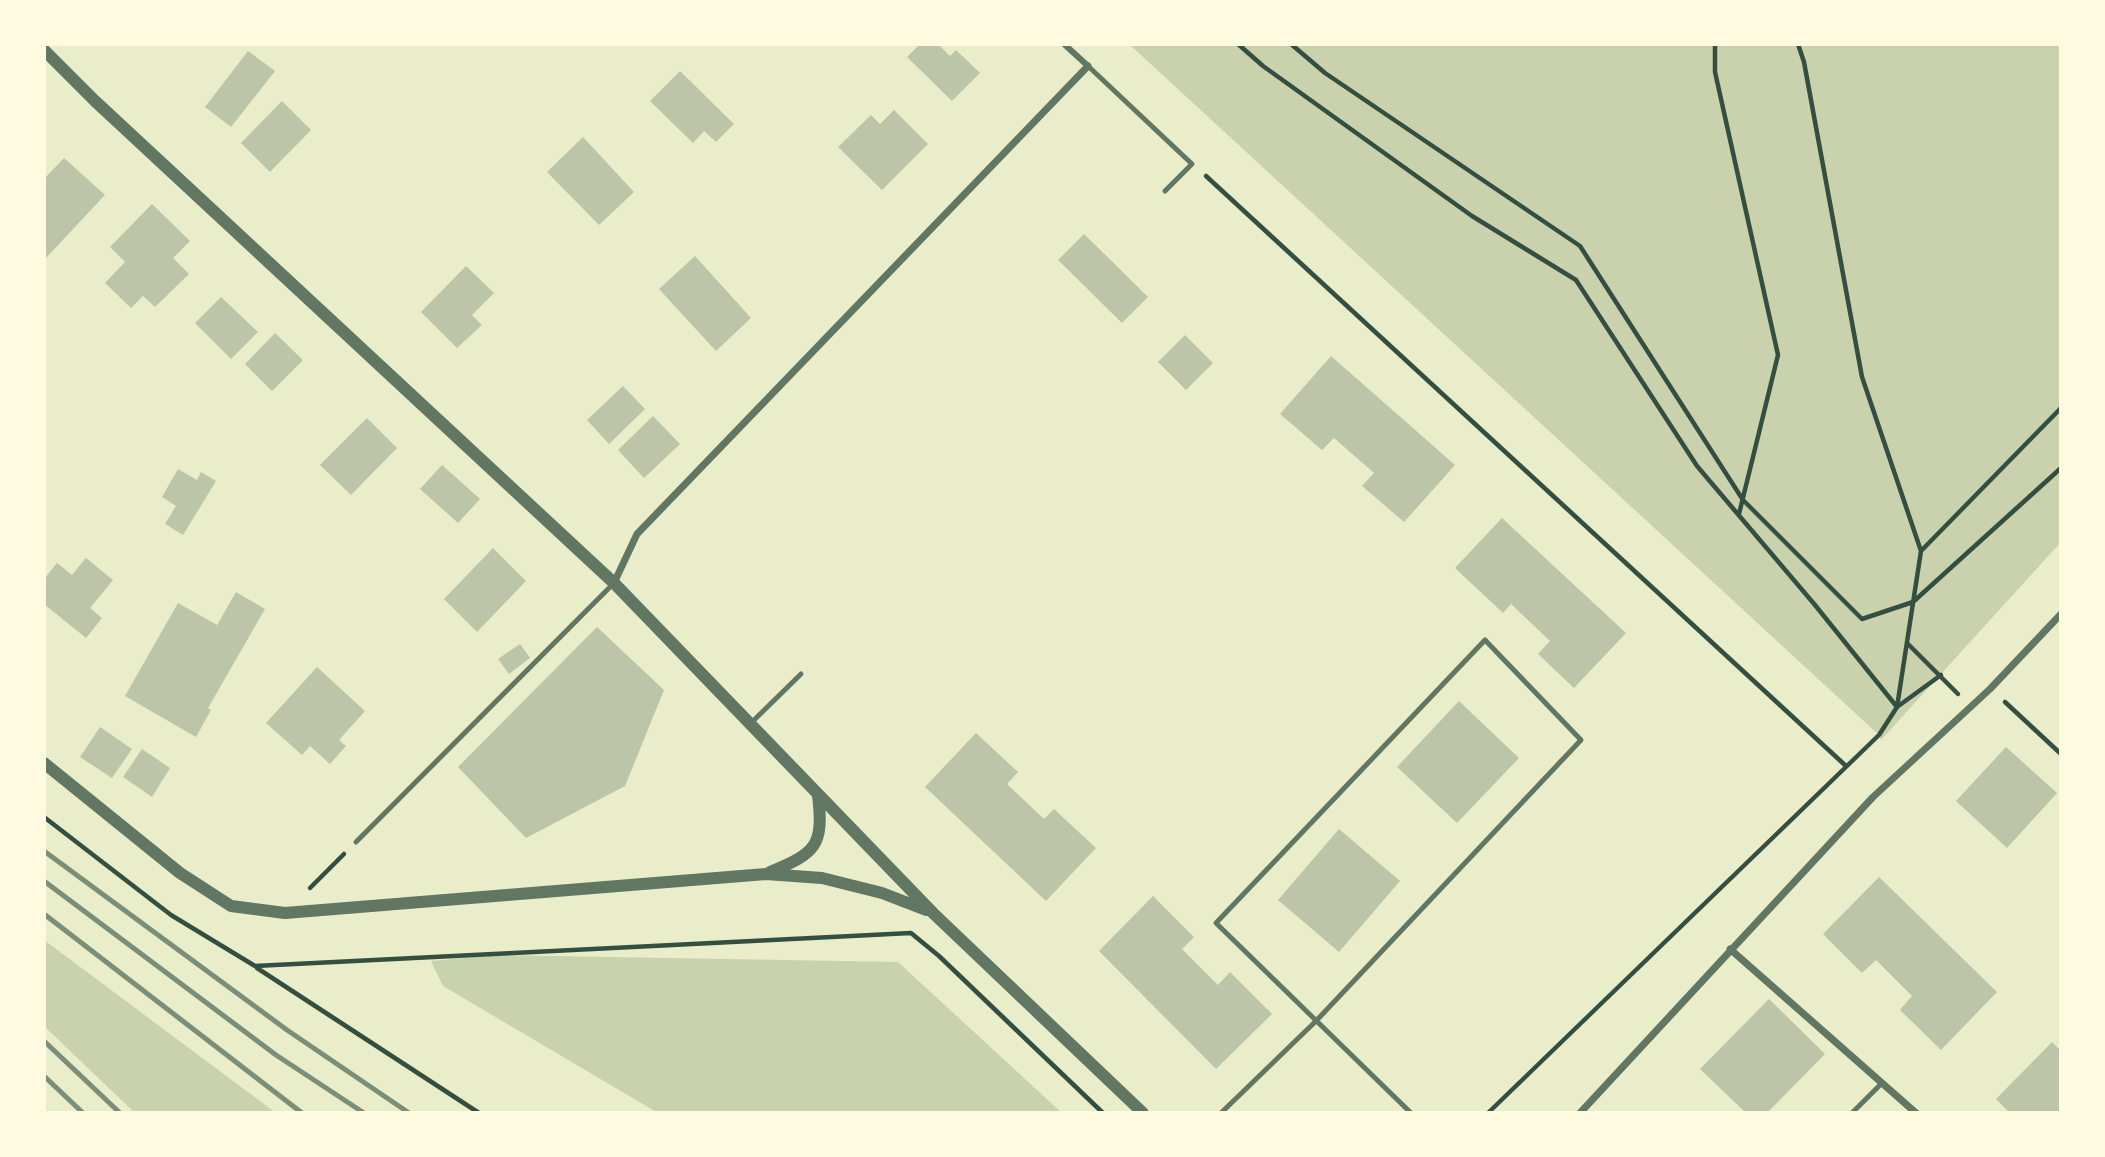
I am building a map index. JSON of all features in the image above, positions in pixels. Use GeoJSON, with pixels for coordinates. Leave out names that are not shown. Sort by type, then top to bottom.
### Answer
{"type":"FeatureCollection","features":[{"type":"Feature","properties":{"kind":"street"},"geometry":{"type":"LineString","coordinates":[[614,583],[636,534],[1088,66],[1064,44]]}},
{"type":"Feature","properties":{"kind":"street"},"geometry":{"type":"LineString","coordinates":[[44,50],[95,101],[614,583],[933,913],[1143,1113]]}},
{"type":"Feature","properties":{"kind":"street"},"geometry":{"type":"LineString","coordinates":[[1580,1113],[1873,797],[1990,689],[2061,614]]}},
{"type":"Feature","properties":{"kind":"street"},"geometry":{"type":"LineString","coordinates":[[44,763],[180,873],[232,906],[285,913],[766,874],[822,878],[882,892],[933,913]]}},
{"type":"Feature","properties":{"kind":"street"},"geometry":{"type":"LineString","coordinates":[[766,874],[800,860],[814,846],[821,824],[818,794]]}},
{"type":"Feature","properties":{"kind":"street"},"geometry":{"type":"LineString","coordinates":[[1730,949],[1916,1113]]}},
{"type":"Feature","properties":{"kind":"lane"},"geometry":{"type":"LineString","coordinates":[[1088,66],[1192,164],[1165,191]]}},
{"type":"Feature","properties":{"kind":"lane"},"geometry":{"type":"LineString","coordinates":[[356,842],[614,583]]}},
{"type":"Feature","properties":{"kind":"lane"},"geometry":{"type":"LineString","coordinates":[[1221,1113],[1316,1021],[1581,740],[1485,640],[1216,923],[1316,1021],[1411,1113]]}},
{"type":"Feature","properties":{"kind":"lane"},"geometry":{"type":"LineString","coordinates":[[750,723],[801,674]]}},
{"type":"Feature","properties":{"kind":"lane"},"geometry":{"type":"LineString","coordinates":[[1852,1113],[1882,1083]]}},
{"type":"Feature","properties":{"kind":"path"},"geometry":{"type":"LineString","coordinates":[[1238,44],[1263,66],[1472,216],[1576,280],[1697,466],[1897,707]]}},
{"type":"Feature","properties":{"kind":"path"},"geometry":{"type":"LineString","coordinates":[[1291,44],[1325,73],[1580,246],[1743,500],[1862,619],[1913,602],[2061,468]]}},
{"type":"Feature","properties":{"kind":"path"},"geometry":{"type":"LineString","coordinates":[[1715,44],[1715,72],[1779,355],[1739,515]]}},
{"type":"Feature","properties":{"kind":"path"},"geometry":{"type":"LineString","coordinates":[[1798,44],[1804,62],[1862,377],[1921,551],[1897,707]]}},
{"type":"Feature","properties":{"kind":"path"},"geometry":{"type":"LineString","coordinates":[[1192,164],[1846,766]]}},
{"type":"Feature","properties":{"kind":"path"},"geometry":{"type":"LineString","coordinates":[[1921,551],[2061,408]]}},
{"type":"Feature","properties":{"kind":"path"},"geometry":{"type":"LineString","coordinates":[[1907,642],[1970,708]]}},
{"type":"Feature","properties":{"kind":"path"},"geometry":{"type":"LineString","coordinates":[[1488,1113],[1879,735],[1897,707],[1941,675]]}},
{"type":"Feature","properties":{"kind":"path"},"geometry":{"type":"LineString","coordinates":[[1990,689],[2061,754]]}},
{"type":"Feature","properties":{"kind":"path"},"geometry":{"type":"LineString","coordinates":[[44,817],[171,915],[255,966],[479,1113]]}},
{"type":"Feature","properties":{"kind":"path"},"geometry":{"type":"LineString","coordinates":[[285,913],[356,842]]}},
{"type":"Feature","properties":{"kind":"path"},"geometry":{"type":"LineString","coordinates":[[255,966],[911,933],[939,956],[1103,1113]]}},
{"type":"Feature","properties":{"kind":"green space"},"geometry":{"type":"Polygon","coordinates":[[[1129,44],[2061,44],[2061,542],[1881,740],[1879,735],[1129,44]]]}},
{"type":"Feature","properties":{"kind":"green space"},"geometry":{"type":"Polygon","coordinates":[[[44,940],[276,1113],[135,1113],[44,1026],[44,940]]]}},
{"type":"Feature","properties":{"kind":"green space"},"geometry":{"type":"Polygon","coordinates":[[[497,955],[898,962],[1062,1113],[658,1113],[443,986],[431,961],[497,955]]]}},
{"type":"Feature","properties":{"kind":"building"},"geometry":{"type":"Polygon","coordinates":[[[920,44],[938,44],[950,56],[956,50],[980,73],[952,101],[907,57],[920,44]]]}},
{"type":"Feature","properties":{"kind":"building"},"geometry":{"type":"Polygon","coordinates":[[[248,51],[275,71],[231,127],[205,107],[248,51]]]}},
{"type":"Feature","properties":{"kind":"building"},"geometry":{"type":"Polygon","coordinates":[[[680,71],[734,124],[716,142],[704,131],[693,143],[650,101],[680,71]]]}},
{"type":"Feature","properties":{"kind":"building"},"geometry":{"type":"Polygon","coordinates":[[[282,101],[311,130],[270,172],[241,143],[282,101]]]}},
{"type":"Feature","properties":{"kind":"building"},"geometry":{"type":"Polygon","coordinates":[[[894,110],[928,144],[882,190],[838,147],[871,115],[880,124],[894,110]]]}},
{"type":"Feature","properties":{"kind":"building"},"geometry":{"type":"Polygon","coordinates":[[[583,137],[634,192],[599,225],[547,172],[583,137]]]}},
{"type":"Feature","properties":{"kind":"building"},"geometry":{"type":"Polygon","coordinates":[[[64,158],[105,195],[44,260],[44,179],[64,158]]]}},
{"type":"Feature","properties":{"kind":"building"},"geometry":{"type":"Polygon","coordinates":[[[152,204],[190,241],[173,258],[189,274],[155,307],[143,296],[131,308],[105,283],[125,262],[110,247],[152,204]]]}},
{"type":"Feature","properties":{"kind":"building"},"geometry":{"type":"Polygon","coordinates":[[[1084,234],[1148,297],[1122,323],[1058,260],[1084,234]]]}},
{"type":"Feature","properties":{"kind":"building"},"geometry":{"type":"Polygon","coordinates":[[[695,256],[751,318],[716,351],[659,289],[695,256]]]}},
{"type":"Feature","properties":{"kind":"building"},"geometry":{"type":"Polygon","coordinates":[[[466,266],[494,293],[472,315],[482,325],[457,348],[421,312],[466,266]]]}},
{"type":"Feature","properties":{"kind":"building"},"geometry":{"type":"Polygon","coordinates":[[[221,297],[258,332],[231,359],[195,323],[221,297]]]}},
{"type":"Feature","properties":{"kind":"building"},"geometry":{"type":"Polygon","coordinates":[[[275,333],[303,360],[272,391],[245,364],[275,333]]]}},
{"type":"Feature","properties":{"kind":"building"},"geometry":{"type":"Polygon","coordinates":[[[1185,335],[1213,363],[1186,390],[1158,362],[1185,335]]]}},
{"type":"Feature","properties":{"kind":"building"},"geometry":{"type":"Polygon","coordinates":[[[1331,356],[1455,465],[1404,522],[1362,486],[1374,473],[1334,438],[1322,450],[1280,414],[1331,356]]]}},
{"type":"Feature","properties":{"kind":"building"},"geometry":{"type":"Polygon","coordinates":[[[623,386],[645,409],[609,444],[587,420],[623,386]]]}},
{"type":"Feature","properties":{"kind":"building"},"geometry":{"type":"Polygon","coordinates":[[[653,416],[680,444],[644,478],[618,450],[653,416]]]}},
{"type":"Feature","properties":{"kind":"building"},"geometry":{"type":"Polygon","coordinates":[[[367,418],[397,448],[351,495],[320,465],[367,418]]]}},
{"type":"Feature","properties":{"kind":"building"},"geometry":{"type":"Polygon","coordinates":[[[442,465],[480,499],[458,523],[420,489],[442,465]]]}},
{"type":"Feature","properties":{"kind":"building"},"geometry":{"type":"Polygon","coordinates":[[[178,469],[197,480],[201,472],[216,481],[183,535],[165,524],[176,506],[162,497],[178,469]]]}},
{"type":"Feature","properties":{"kind":"building"},"geometry":{"type":"Polygon","coordinates":[[[1502,518],[1626,633],[1574,688],[1538,654],[1550,641],[1511,604],[1503,613],[1455,568],[1502,518]]]}},
{"type":"Feature","properties":{"kind":"building"},"geometry":{"type":"Polygon","coordinates":[[[493,548],[526,581],[477,632],[444,599],[493,548]]]}},
{"type":"Feature","properties":{"kind":"building"},"geometry":{"type":"Polygon","coordinates":[[[86,558],[113,580],[90,608],[102,618],[86,638],[44,604],[44,579],[57,563],[72,575],[86,558]]]}},
{"type":"Feature","properties":{"kind":"building"},"geometry":{"type":"Polygon","coordinates":[[[236,592],[265,609],[208,708],[211,710],[196,737],[125,696],[178,603],[217,625],[236,592]]]}},
{"type":"Feature","properties":{"kind":"building"},"geometry":{"type":"Polygon","coordinates":[[[597,627],[664,690],[625,786],[526,838],[458,767],[597,627]]]}},
{"type":"Feature","properties":{"kind":"building"},"geometry":{"type":"Polygon","coordinates":[[[520,644],[530,658],[509,674],[498,659],[520,644]]]}},
{"type":"Feature","properties":{"kind":"building"},"geometry":{"type":"Polygon","coordinates":[[[317,667],[365,711],[339,740],[346,746],[330,764],[310,746],[302,755],[266,723],[317,667]]]}},
{"type":"Feature","properties":{"kind":"building"},"geometry":{"type":"Polygon","coordinates":[[[1459,701],[1519,758],[1457,823],[1397,767],[1459,701]]]}},
{"type":"Feature","properties":{"kind":"building"},"geometry":{"type":"Polygon","coordinates":[[[100,727],[132,749],[112,778],[80,757],[100,727]]]}},
{"type":"Feature","properties":{"kind":"building"},"geometry":{"type":"Polygon","coordinates":[[[976,733],[1018,772],[1007,784],[1044,819],[1054,809],[1096,848],[1046,901],[925,787],[976,733]]]}},
{"type":"Feature","properties":{"kind":"building"},"geometry":{"type":"Polygon","coordinates":[[[2006,747],[2057,793],[2007,848],[1956,801],[2006,747]]]}},
{"type":"Feature","properties":{"kind":"building"},"geometry":{"type":"Polygon","coordinates":[[[142,749],[170,768],[152,797],[123,777],[142,749]]]}},
{"type":"Feature","properties":{"kind":"building"},"geometry":{"type":"Polygon","coordinates":[[[1339,829],[1400,881],[1339,952],[1278,900],[1339,829]]]}},
{"type":"Feature","properties":{"kind":"building"},"geometry":{"type":"Polygon","coordinates":[[[1879,877],[1997,992],[1941,1050],[1900,1010],[1912,996],[1876,960],[1862,973],[1823,934],[1879,877]]]}},
{"type":"Feature","properties":{"kind":"building"},"geometry":{"type":"Polygon","coordinates":[[[1153,896],[1194,937],[1182,949],[1218,985],[1230,972],[1272,1014],[1216,1069],[1099,951],[1153,896]]]}},
{"type":"Feature","properties":{"kind":"building"},"geometry":{"type":"Polygon","coordinates":[[[1769,999],[1825,1054],[1767,1113],[1746,1113],[1700,1069],[1769,999]]]}},
{"type":"Feature","properties":{"kind":"building"},"geometry":{"type":"Polygon","coordinates":[[[2052,1042],[2061,1051],[2061,1113],[2010,1113],[1996,1099],[2052,1042]]]}},
{"type":"Feature","properties":{"kind":"railway"},"geometry":{"type":"LineString","coordinates":[[44,851],[287,1030],[409,1113]]}},
{"type":"Feature","properties":{"kind":"railway"},"geometry":{"type":"LineString","coordinates":[[44,881],[276,1055],[364,1113]]}},
{"type":"Feature","properties":{"kind":"railway"},"geometry":{"type":"LineString","coordinates":[[44,914],[302,1113]]}},
{"type":"Feature","properties":{"kind":"railway"},"geometry":{"type":"LineString","coordinates":[[44,1041],[120,1113]]}},
{"type":"Feature","properties":{"kind":"railway"},"geometry":{"type":"LineString","coordinates":[[44,1076],[83,1113]]}}]}
